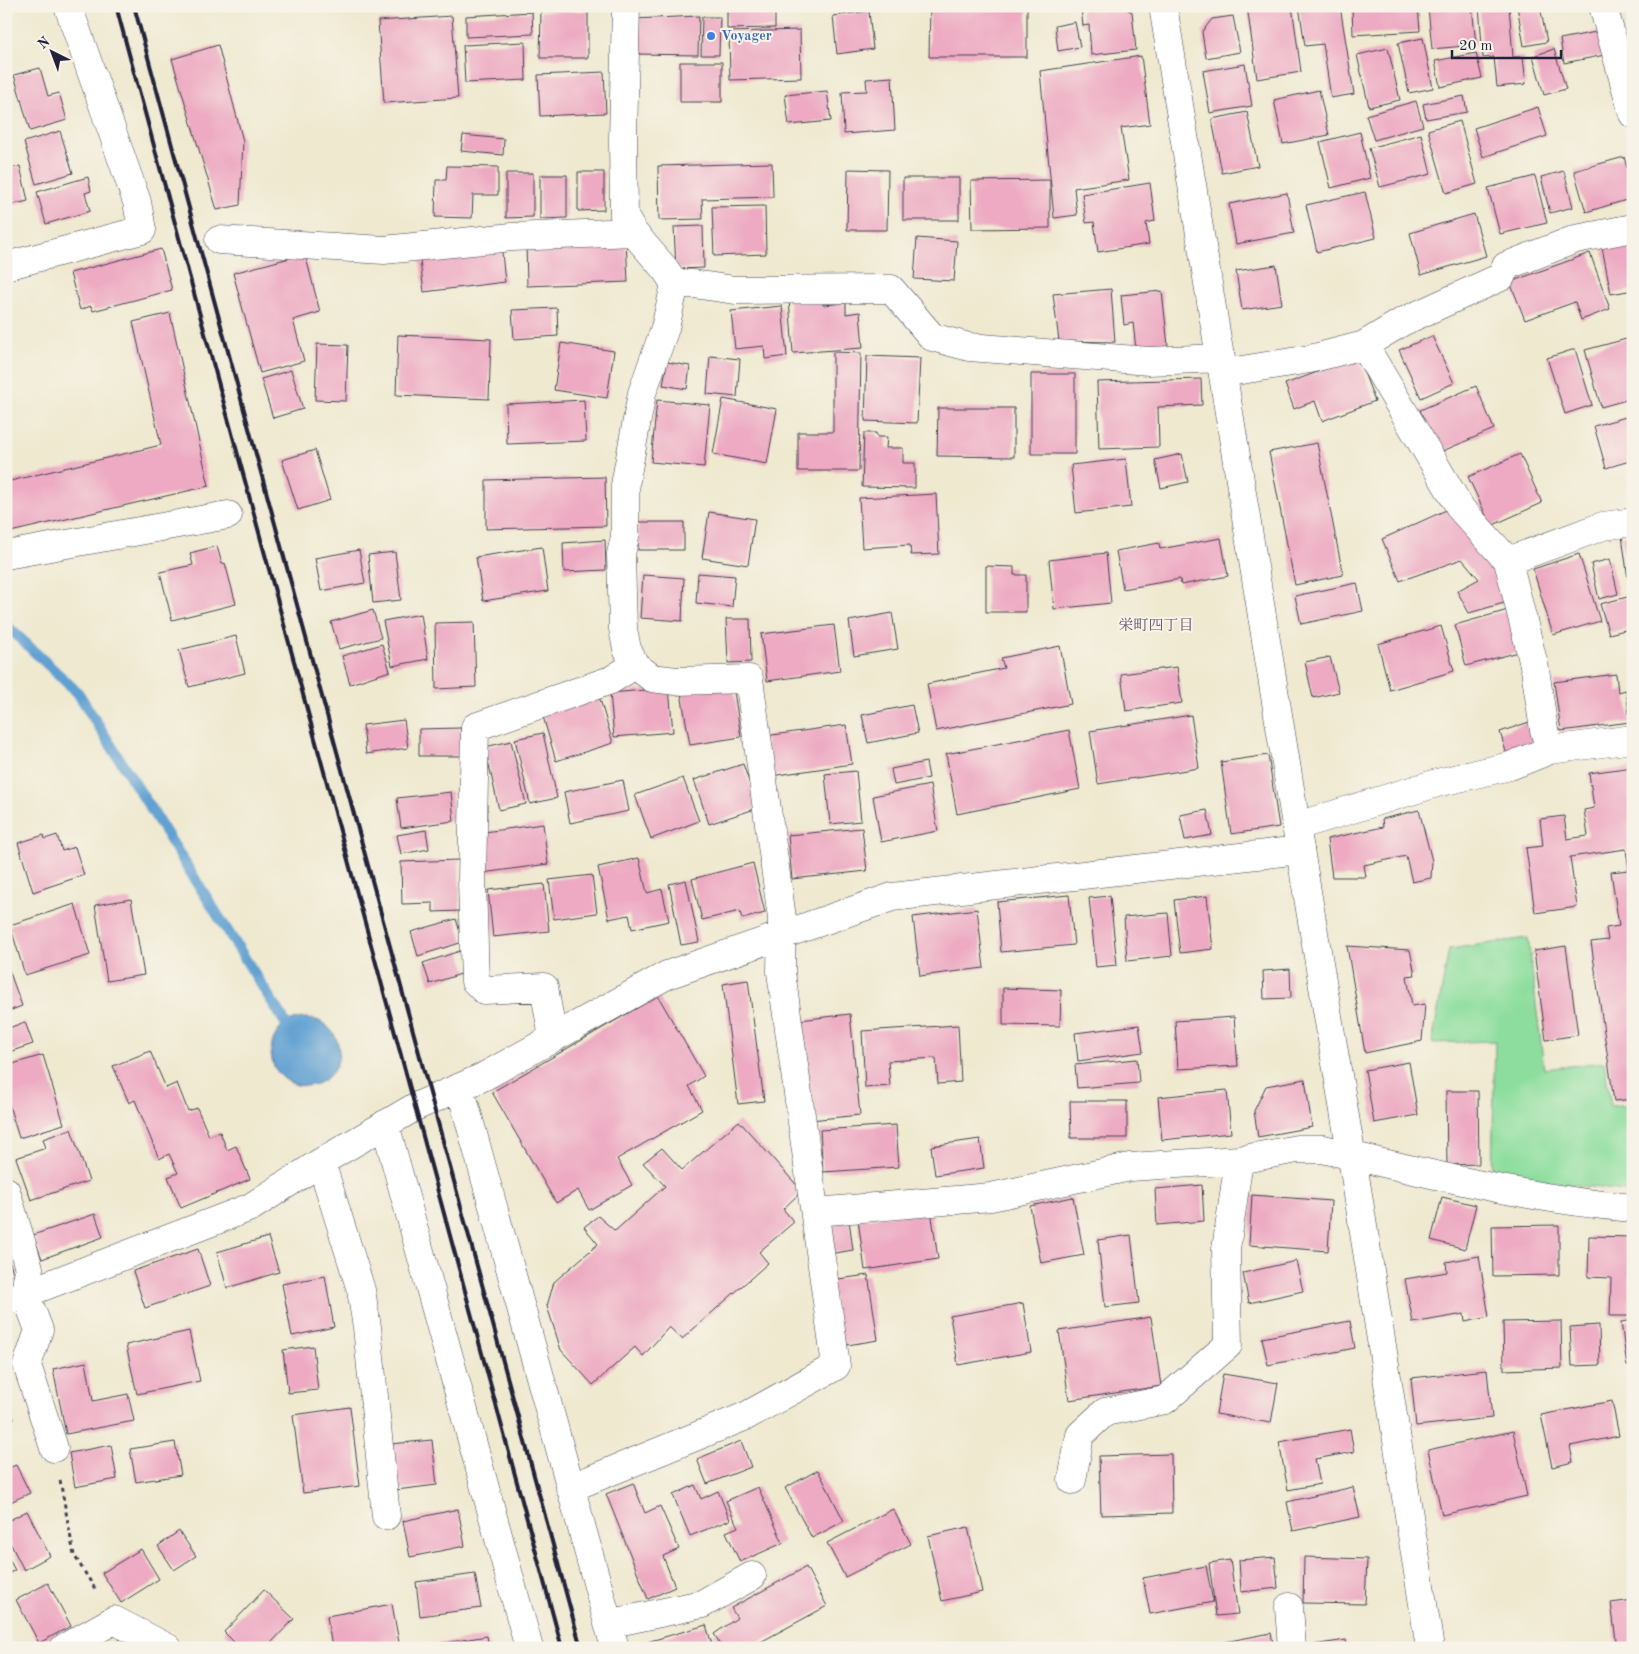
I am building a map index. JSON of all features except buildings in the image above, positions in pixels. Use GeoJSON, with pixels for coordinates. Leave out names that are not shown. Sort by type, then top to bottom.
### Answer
{"type":"FeatureCollection","features":[{"type":"Feature","properties":{"kind":"street"},"geometry":{"type":"LineString","coordinates":[[6,266],[142,230],[137,202],[68,6]]}},
{"type":"Feature","properties":{"kind":"street"},"geometry":{"type":"LineString","coordinates":[[570,1488],[746,1416],[836,1366],[781,972],[782,918],[749,679],[676,680],[652,678],[635,665],[628,649],[623,629],[621,554],[625,537],[625,485],[642,394],[665,328],[675,284],[665,269],[633,232],[624,216],[623,140],[626,6]]}},
{"type":"Feature","properties":{"kind":"street"},"geometry":{"type":"LineString","coordinates":[[1163,6],[1352,1156],[1430,1648]]}},
{"type":"Feature","properties":{"kind":"street"},"geometry":{"type":"LineString","coordinates":[[1603,6],[1633,114]]}},
{"type":"Feature","properties":{"kind":"street"},"geometry":{"type":"LineString","coordinates":[[675,284],[693,284],[735,290],[891,289],[932,337],[969,346],[1222,366],[1310,359],[1364,344],[1402,322],[1502,277],[1506,266],[1576,239],[1633,228]]}},
{"type":"Feature","properties":{"kind":"street"},"geometry":{"type":"LineString","coordinates":[[219,240],[384,250],[512,237],[633,232]]}},
{"type":"Feature","properties":{"kind":"street"},"geometry":{"type":"LineString","coordinates":[[1364,344],[1462,509],[1508,561],[1536,669],[1544,730],[1550,750]]}},
{"type":"Feature","properties":{"kind":"street"},"geometry":{"type":"LineString","coordinates":[[6,555],[228,515]]}},
{"type":"Feature","properties":{"kind":"street"},"geometry":{"type":"LineString","coordinates":[[1508,561],[1604,526],[1633,522]]}},
{"type":"Feature","properties":{"kind":"street"},"geometry":{"type":"LineString","coordinates":[[553,1038],[544,987],[484,990],[475,981],[472,881],[475,727],[611,680],[635,665]]}},
{"type":"Feature","properties":{"kind":"street"},"geometry":{"type":"LineString","coordinates":[[16,1297],[251,1207],[321,1162],[415,1107],[483,1077],[667,975],[892,897],[1299,838],[1438,783],[1510,766],[1550,750],[1633,739]]}},
{"type":"Feature","properties":{"kind":"street"},"geometry":{"type":"LineString","coordinates":[[460,1087],[612,1636],[702,1604],[752,1576]]}},
{"type":"Feature","properties":{"kind":"street"},"geometry":{"type":"LineString","coordinates":[[385,1124],[524,1643]]}},
{"type":"Feature","properties":{"kind":"street"},"geometry":{"type":"LineString","coordinates":[[816,1212],[991,1197],[1130,1167],[1239,1160],[1296,1149],[1323,1149],[1488,1188],[1594,1205],[1633,1208]]}},
{"type":"Feature","properties":{"kind":"street"},"geometry":{"type":"LineString","coordinates":[[1072,1480],[1080,1435],[1105,1412],[1166,1400],[1228,1345],[1226,1249],[1239,1160]]}},
{"type":"Feature","properties":{"kind":"street"},"geometry":{"type":"LineString","coordinates":[[321,1162],[361,1290],[367,1327],[386,1516]]}},
{"type":"Feature","properties":{"kind":"street"},"geometry":{"type":"LineString","coordinates":[[6,1191],[29,1268],[16,1297]]}},
{"type":"Feature","properties":{"kind":"street"},"geometry":{"type":"LineString","coordinates":[[16,1297],[39,1330],[28,1365],[54,1448]]}},
{"type":"Feature","properties":{"kind":"street"},"geometry":{"type":"LineString","coordinates":[[1289,1607],[1292,1648]]}},
{"type":"Feature","properties":{"kind":"street"},"geometry":{"type":"LineString","coordinates":[[64,1648],[114,1620],[168,1648]]}},
{"type":"Feature","properties":{"kind":"path"},"geometry":{"type":"LineString","coordinates":[[54,1448],[74,1555],[114,1620]]}},
{"type":"Feature","properties":{"kind":"green space"},"geometry":{"type":"Polygon","coordinates":[[[1528,938],[1544,1069],[1604,1062],[1611,1106],[1633,1104],[1633,1192],[1492,1175],[1495,1041],[1432,1043],[1449,949],[1528,938]]]}},
{"type":"Feature","properties":{"kind":"water"},"geometry":{"type":"Polygon","coordinates":[[[298,1018],[312,1018],[324,1023],[334,1033],[339,1045],[339,1059],[334,1071],[324,1081],[312,1086],[298,1086],[286,1081],[276,1071],[271,1059],[271,1045],[276,1033],[286,1023],[298,1018]]]}},
{"type":"Feature","properties":{"kind":"waterway"},"geometry":{"type":"LineString","coordinates":[[6,625],[78,693],[293,1035]]}},
{"type":"Feature","properties":{"kind":"railway"},"geometry":{"type":"LineString","coordinates":[[116,6],[562,1648]]}},
{"type":"Feature","properties":{"kind":"railway"},"geometry":{"type":"LineString","coordinates":[[134,6],[581,1648]]}},
{"type":"Feature","properties":{"kind":"place","name":"Voyager"},"geometry":{"type":"Point","coordinates":[711,36]}},
{"type":"Feature","properties":{"kind":"district","name":"栄町四丁目"},"geometry":{"type":"Point","coordinates":[1156,626]}}]}
